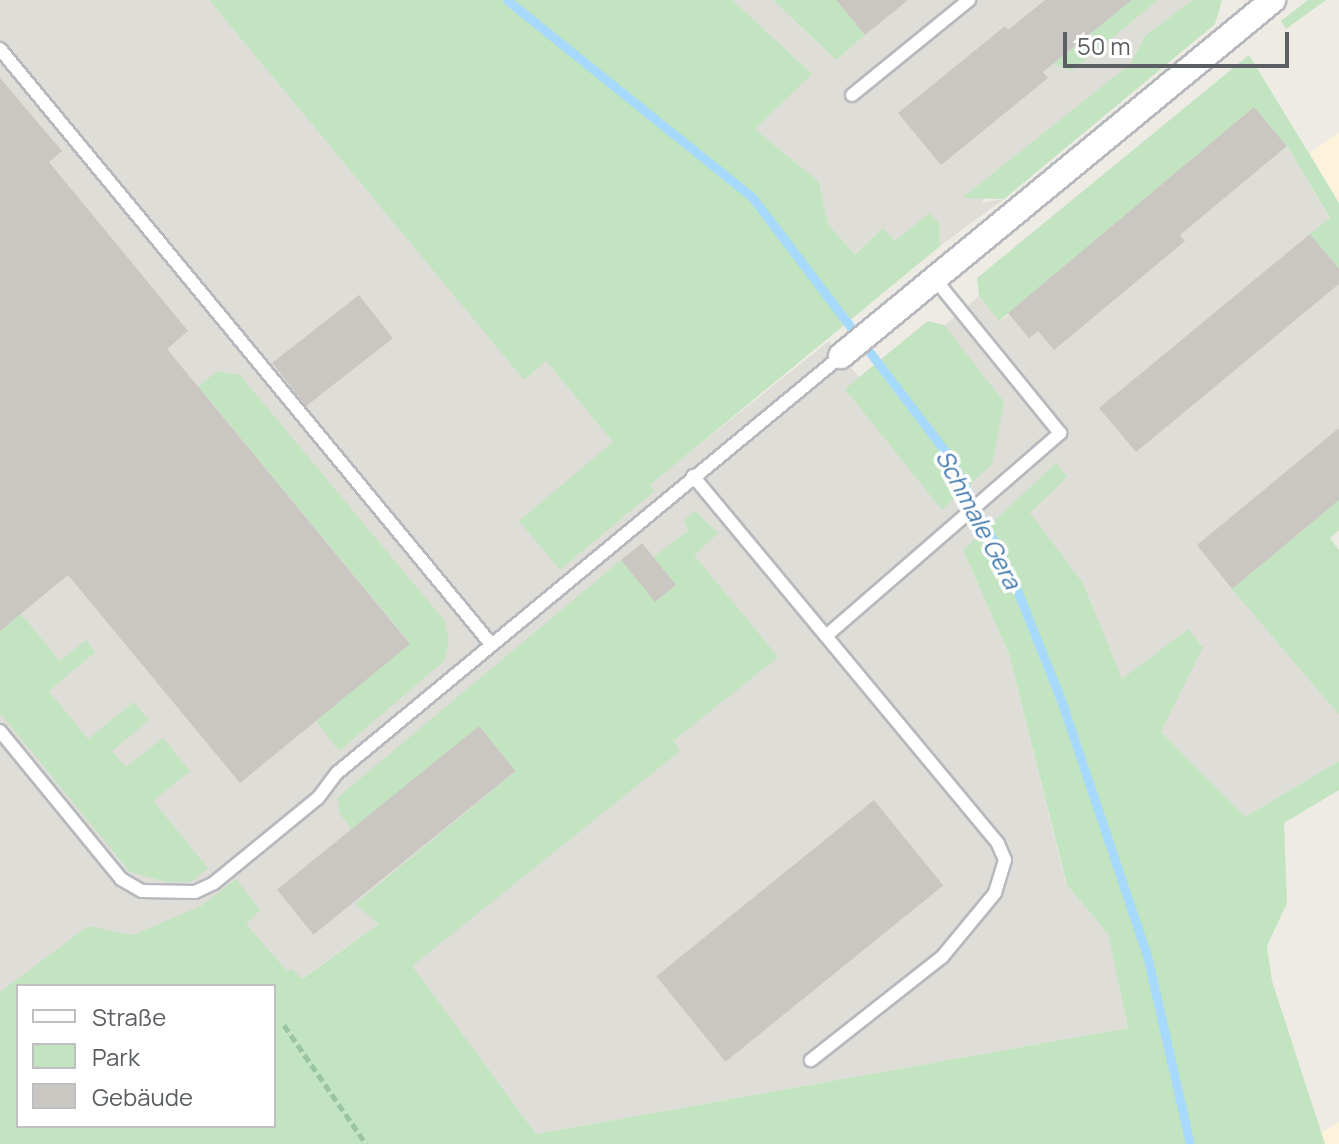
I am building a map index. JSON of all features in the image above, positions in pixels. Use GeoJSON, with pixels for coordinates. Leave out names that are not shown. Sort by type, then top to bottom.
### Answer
{"type":"FeatureCollection","features":[{"type":"Feature","properties":{"kind":"street"},"geometry":{"type":"LineString","coordinates":[[841,356],[1262,3]]}},
{"type":"Feature","properties":{"kind":"lane"},"geometry":{"type":"LineString","coordinates":[[852,95],[969,0]]}},
{"type":"Feature","properties":{"kind":"lane"},"geometry":{"type":"LineString","coordinates":[[0,49],[491,644]]}},
{"type":"Feature","properties":{"kind":"lane"},"geometry":{"type":"LineString","coordinates":[[826,636],[1060,433],[935,279]]}},
{"type":"Feature","properties":{"kind":"lane"},"geometry":{"type":"LineString","coordinates":[[0,731],[121,879],[142,891],[195,892],[214,883],[318,798],[337,773],[841,356]]}},
{"type":"Feature","properties":{"kind":"lane"},"geometry":{"type":"LineString","coordinates":[[693,476],[998,844],[1005,869],[995,893],[942,957],[811,1060]]}},
{"type":"Feature","properties":{"kind":"path"},"geometry":{"type":"LineString","coordinates":[[284,1025],[366,1144]]}},
{"type":"Feature","properties":{"kind":"shaded area"},"geometry":{"type":"Polygon","coordinates":[[[0,0],[209,0],[524,379],[546,361],[649,485],[829,341],[859,377],[928,321],[945,325],[979,296],[1000,321],[1177,203],[1161,184],[1254,107],[1287,146],[1330,219],[1339,269],[1339,500],[1233,589],[1339,715],[1339,761],[1245,817],[1161,732],[1203,646],[1187,630],[1122,680],[1083,583],[1029,513],[1067,477],[1056,464],[963,550],[1009,654],[1066,884],[1108,934],[1128,1028],[536,1134],[379,924],[301,979],[287,972],[16,984],[0,1018],[0,0]]]}},
{"type":"Feature","properties":{"kind":"shaded area"},"geometry":{"type":"Polygon","coordinates":[[[732,0],[773,0],[836,60],[865,35],[836,0],[1132,0],[1054,64],[1072,71],[1158,0],[1192,0],[1145,36],[1130,64],[980,203],[1004,199],[940,246],[939,223],[895,241],[883,228],[855,255],[828,224],[819,182],[755,129],[811,74],[732,0]]]}},
{"type":"Feature","properties":{"kind":"shaded area"},"geometry":{"type":"Polygon","coordinates":[[[1339,132],[1339,203],[1310,153],[1339,132]]]}},
{"type":"Feature","properties":{"kind":"shaded area"},"geometry":{"type":"Polygon","coordinates":[[[1339,1122],[1339,1144],[1325,1144],[1321,1133],[1339,1122]]]}},
{"type":"Feature","properties":{"kind":"green space"},"geometry":{"type":"Polygon","coordinates":[[[209,0],[732,0],[812,74],[755,129],[819,182],[828,224],[855,255],[883,228],[895,241],[929,213],[939,223],[940,246],[650,485],[654,491],[560,570],[519,521],[613,442],[546,361],[524,380],[209,0]]]}},
{"type":"Feature","properties":{"kind":"green space"},"geometry":{"type":"Polygon","coordinates":[[[773,0],[836,0],[865,35],[836,60],[773,0]]]}},
{"type":"Feature","properties":{"kind":"green space"},"geometry":{"type":"Polygon","coordinates":[[[1132,0],[1158,0],[1072,71],[1053,64],[1132,0]]]}},
{"type":"Feature","properties":{"kind":"green space"},"geometry":{"type":"Polygon","coordinates":[[[1192,0],[1222,0],[1215,24],[1004,199],[962,198],[1130,64],[1145,36],[1192,0]]]}},
{"type":"Feature","properties":{"kind":"green space"},"geometry":{"type":"Polygon","coordinates":[[[1308,0],[1326,0],[1286,29],[1281,21],[1308,0]]]}},
{"type":"Feature","properties":{"kind":"green space"},"geometry":{"type":"Polygon","coordinates":[[[1249,55],[1339,203],[1339,269],[1310,234],[1330,218],[1287,146],[1254,107],[999,321],[979,296],[977,278],[1249,55]]]}},
{"type":"Feature","properties":{"kind":"green space"},"geometry":{"type":"Polygon","coordinates":[[[928,321],[944,325],[1004,402],[992,464],[942,510],[845,389],[928,321]]]}},
{"type":"Feature","properties":{"kind":"green space"},"geometry":{"type":"Polygon","coordinates":[[[218,371],[240,375],[444,620],[449,641],[444,661],[339,751],[316,721],[410,643],[198,386],[218,371]]]}},
{"type":"Feature","properties":{"kind":"green space"},"geometry":{"type":"Polygon","coordinates":[[[1056,463],[1067,477],[1030,513],[1083,583],[1122,679],[1188,629],[1203,647],[1161,732],[1245,817],[1339,761],[1339,790],[1284,823],[1287,903],[1267,946],[1272,981],[1325,1144],[0,1144],[0,992],[88,926],[133,935],[201,906],[236,879],[260,910],[246,924],[287,971],[292,969],[302,979],[379,924],[355,904],[516,771],[353,831],[340,814],[337,798],[621,560],[656,602],[676,585],[653,557],[688,531],[684,520],[695,511],[718,533],[694,555],[778,657],[673,741],[680,751],[412,966],[536,1134],[1128,1028],[1108,934],[1067,885],[1009,654],[963,550],[1056,463]]]}},
{"type":"Feature","properties":{"kind":"green space"},"geometry":{"type":"Polygon","coordinates":[[[1339,500],[1339,530],[1330,538],[1339,550],[1339,715],[1232,589],[1339,500]]]}},
{"type":"Feature","properties":{"kind":"green space"},"geometry":{"type":"Polygon","coordinates":[[[21,614],[60,661],[86,640],[95,652],[49,691],[88,739],[134,702],[149,720],[112,751],[126,767],[163,738],[190,771],[153,801],[208,868],[191,882],[166,882],[130,872],[0,713],[0,631],[21,614]]]}},
{"type":"Feature","properties":{"kind":"building"},"geometry":{"type":"Polygon","coordinates":[[[836,0],[908,0],[865,35],[836,0]]]}},
{"type":"Feature","properties":{"kind":"building"},"geometry":{"type":"Polygon","coordinates":[[[1045,0],[1132,0],[1043,72],[1048,78],[941,165],[898,113],[1005,26],[1008,30],[1045,0]]]}},
{"type":"Feature","properties":{"kind":"building"},"geometry":{"type":"Polygon","coordinates":[[[0,78],[62,151],[49,162],[188,331],[167,349],[410,644],[240,783],[68,575],[0,631],[0,78]]]}},
{"type":"Feature","properties":{"kind":"building"},"geometry":{"type":"Polygon","coordinates":[[[1254,107],[1287,146],[1180,235],[1185,241],[1054,350],[1038,331],[1029,338],[1008,313],[1254,107]]]}},
{"type":"Feature","properties":{"kind":"building"},"geometry":{"type":"Polygon","coordinates":[[[1310,234],[1339,269],[1339,284],[1136,452],[1099,408],[1310,234]]]}},
{"type":"Feature","properties":{"kind":"building"},"geometry":{"type":"Polygon","coordinates":[[[359,295],[393,338],[306,406],[272,363],[359,295]]]}},
{"type":"Feature","properties":{"kind":"building"},"geometry":{"type":"Polygon","coordinates":[[[1339,428],[1339,500],[1232,589],[1197,545],[1339,428]]]}},
{"type":"Feature","properties":{"kind":"building"},"geometry":{"type":"Polygon","coordinates":[[[642,543],[676,585],[655,602],[621,560],[642,543]]]}},
{"type":"Feature","properties":{"kind":"building"},"geometry":{"type":"Polygon","coordinates":[[[479,726],[516,771],[313,935],[277,890],[479,726]]]}},
{"type":"Feature","properties":{"kind":"building"},"geometry":{"type":"Polygon","coordinates":[[[874,800],[943,885],[726,1062],[656,976],[874,800]]]}},
{"type":"Feature","properties":{"kind":"waterway","name":"Schmale Gera"},"geometry":{"type":"LineString","coordinates":[[507,0],[752,197],[950,458],[1009,570],[1061,700],[1147,955],[1190,1144]]}}]}
